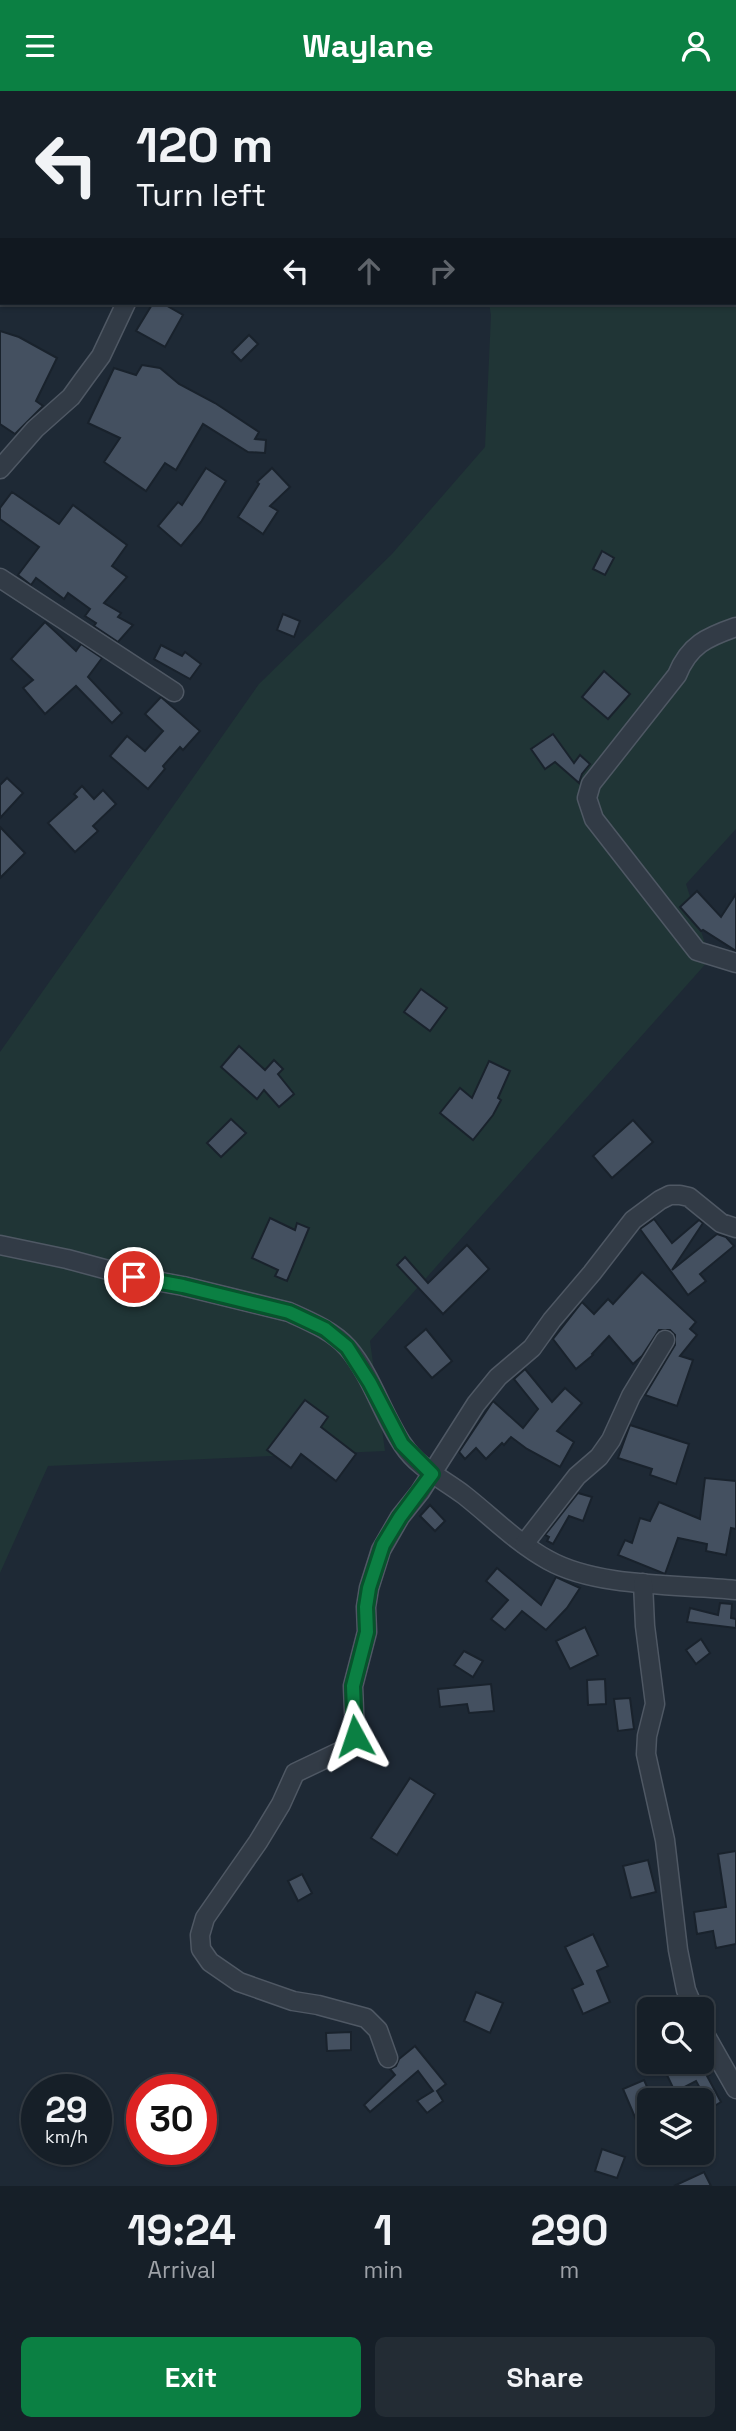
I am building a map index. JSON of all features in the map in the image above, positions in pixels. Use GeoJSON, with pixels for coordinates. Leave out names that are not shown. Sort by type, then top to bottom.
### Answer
{"type":"FeatureCollection","features":[{"type":"Feature","properties":{"kind":"street"},"geometry":{"type":"LineString","coordinates":[[0,469],[35,429],[71,397],[101,356],[125,305]]}},
{"type":"Feature","properties":{"kind":"street"},"geometry":{"type":"LineString","coordinates":[[0,577],[174,692]]}},
{"type":"Feature","properties":{"kind":"street"},"geometry":{"type":"LineString","coordinates":[[736,627],[707,638],[684,657],[677,675],[591,784],[587,798],[594,819],[697,951],[736,963]]}},
{"type":"Feature","properties":{"kind":"street"},"geometry":{"type":"LineString","coordinates":[[388,2059],[378,2030],[366,2018],[293,2001],[239,1982],[223,1973],[210,1962],[201,1949],[200,1935],[205,1918],[258,1842],[281,1804],[295,1773],[358,1743],[355,1736],[353,1686],[367,1632],[366,1607],[369,1588],[383,1545],[447,1452],[475,1404],[499,1377],[532,1348],[552,1319],[633,1220],[660,1200],[680,1195],[700,1205],[721,1223],[736,1228]]}},
{"type":"Feature","properties":{"kind":"street"},"geometry":{"type":"LineString","coordinates":[[0,1245],[289,1312],[325,1329],[347,1347],[370,1383],[402,1444],[432,1474],[464,1495],[524,1544],[547,1559],[568,1570],[643,1583],[736,1590]]}},
{"type":"Feature","properties":{"kind":"street"},"geometry":{"type":"LineString","coordinates":[[524,1544],[577,1476],[598,1457],[611,1440],[631,1396],[664,1340]]}},
{"type":"Feature","properties":{"kind":"street"},"geometry":{"type":"LineString","coordinates":[[643,1583],[645,1626],[655,1704],[647,1736],[646,1754],[665,1840],[678,1950],[689,1997]]}},
{"type":"Feature","properties":{"kind":"street"},"geometry":{"type":"LineString","coordinates":[[714,2050],[736,2089]]}},
{"type":"Feature","properties":{"kind":"green space"},"geometry":{"type":"Polygon","coordinates":[[[489,305],[736,305],[736,829],[686,884],[710,959],[370,1341],[385,1451],[48,1466],[0,1573],[0,1052],[259,684],[392,554],[485,447],[489,305]]]}},
{"type":"Feature","properties":{"kind":"building"},"geometry":{"type":"Polygon","coordinates":[[[152,305],[166,305],[183,315],[165,347],[136,331],[152,305]]]}},
{"type":"Feature","properties":{"kind":"building"},"geometry":{"type":"Polygon","coordinates":[[[0,331],[19,337],[57,358],[36,401],[43,406],[15,434],[0,424],[0,331]]]}},
{"type":"Feature","properties":{"kind":"building"},"geometry":{"type":"Polygon","coordinates":[[[249,335],[258,344],[241,361],[232,352],[249,335]]]}},
{"type":"Feature","properties":{"kind":"building"},"geometry":{"type":"Polygon","coordinates":[[[142,365],[160,368],[179,384],[215,403],[259,432],[255,439],[266,440],[265,453],[248,452],[203,424],[176,470],[165,463],[146,491],[104,462],[120,438],[88,423],[114,368],[136,375],[142,365]]]}},
{"type":"Feature","properties":{"kind":"building"},"geometry":{"type":"Polygon","coordinates":[[[206,468],[226,481],[201,522],[181,546],[158,526],[178,502],[182,505],[206,468]]]}},
{"type":"Feature","properties":{"kind":"building"},"geometry":{"type":"Polygon","coordinates":[[[272,468],[290,487],[270,506],[278,511],[263,534],[238,517],[259,484],[257,482],[272,468]]]}},
{"type":"Feature","properties":{"kind":"building"},"geometry":{"type":"Polygon","coordinates":[[[12,492],[59,524],[73,505],[127,545],[112,566],[127,577],[104,603],[121,613],[118,617],[133,625],[118,642],[94,626],[96,623],[85,616],[90,609],[68,593],[64,599],[36,578],[31,585],[18,575],[39,547],[0,519],[0,508],[12,492]]]}},
{"type":"Feature","properties":{"kind":"building"},"geometry":{"type":"Polygon","coordinates":[[[602,551],[614,558],[605,575],[593,569],[602,551]]]}},
{"type":"Feature","properties":{"kind":"building"},"geometry":{"type":"Polygon","coordinates":[[[283,614],[300,621],[294,637],[277,630],[283,614]]]}},
{"type":"Feature","properties":{"kind":"building"},"geometry":{"type":"Polygon","coordinates":[[[45,622],[76,651],[81,644],[102,658],[88,677],[122,713],[112,723],[76,686],[45,714],[23,688],[33,680],[11,659],[45,622]]]}},
{"type":"Feature","properties":{"kind":"building"},"geometry":{"type":"Polygon","coordinates":[[[161,645],[182,656],[185,652],[201,664],[190,679],[154,659],[161,645]]]}},
{"type":"Feature","properties":{"kind":"building"},"geometry":{"type":"Polygon","coordinates":[[[604,671],[630,694],[608,719],[582,697],[604,671]]]}},
{"type":"Feature","properties":{"kind":"building"},"geometry":{"type":"Polygon","coordinates":[[[161,697],[200,731],[183,750],[180,747],[148,789],[110,756],[127,736],[145,751],[163,731],[145,714],[161,697]]]}},
{"type":"Feature","properties":{"kind":"building"},"geometry":{"type":"Polygon","coordinates":[[[553,734],[574,763],[580,755],[590,764],[579,783],[555,762],[545,769],[531,749],[553,734]]]}},
{"type":"Feature","properties":{"kind":"building"},"geometry":{"type":"Polygon","coordinates":[[[7,778],[23,793],[0,818],[0,785],[7,778]]]}},
{"type":"Feature","properties":{"kind":"building"},"geometry":{"type":"Polygon","coordinates":[[[82,786],[94,799],[103,790],[116,804],[93,826],[98,831],[75,852],[48,823],[77,797],[74,794],[82,786]]]}},
{"type":"Feature","properties":{"kind":"building"},"geometry":{"type":"Polygon","coordinates":[[[0,827],[25,853],[0,878],[0,827]]]}},
{"type":"Feature","properties":{"kind":"building"},"geometry":{"type":"Polygon","coordinates":[[[697,891],[721,917],[736,894],[736,951],[701,931],[680,907],[697,891]]]}},
{"type":"Feature","properties":{"kind":"building"},"geometry":{"type":"Polygon","coordinates":[[[421,989],[447,1008],[430,1031],[404,1012],[421,989]]]}},
{"type":"Feature","properties":{"kind":"building"},"geometry":{"type":"Polygon","coordinates":[[[239,1046],[265,1070],[274,1060],[283,1069],[278,1074],[294,1094],[279,1107],[264,1090],[257,1099],[221,1067],[239,1046]]]}},
{"type":"Feature","properties":{"kind":"building"},"geometry":{"type":"Polygon","coordinates":[[[489,1061],[510,1071],[493,1115],[473,1140],[440,1113],[460,1088],[472,1098],[489,1061]]]}},
{"type":"Feature","properties":{"kind":"building"},"geometry":{"type":"Polygon","coordinates":[[[231,1119],[246,1133],[221,1157],[207,1143],[231,1119]]]}},
{"type":"Feature","properties":{"kind":"building"},"geometry":{"type":"Polygon","coordinates":[[[633,1120],[653,1142],[612,1178],[593,1156],[633,1120]]]}},
{"type":"Feature","properties":{"kind":"building"},"geometry":{"type":"Polygon","coordinates":[[[270,1218],[295,1230],[297,1223],[309,1228],[287,1281],[275,1276],[278,1270],[252,1258],[270,1218]]]}},
{"type":"Feature","properties":{"kind":"building"},"geometry":{"type":"Polygon","coordinates":[[[654,1219],[672,1243],[699,1220],[703,1223],[672,1270],[717,1234],[726,1237],[734,1246],[700,1274],[706,1281],[688,1295],[640,1229],[654,1219]]]}},
{"type":"Feature","properties":{"kind":"building"},"geometry":{"type":"Polygon","coordinates":[[[467,1245],[489,1269],[443,1314],[397,1265],[405,1257],[428,1283],[467,1245]]]}},
{"type":"Feature","properties":{"kind":"building"},"geometry":{"type":"Polygon","coordinates":[[[642,1272],[696,1322],[690,1329],[697,1335],[680,1356],[693,1360],[677,1406],[645,1395],[675,1345],[675,1335],[670,1330],[659,1330],[642,1356],[633,1364],[609,1336],[593,1355],[576,1369],[553,1339],[582,1302],[594,1314],[608,1299],[613,1304],[642,1272]]]}},
{"type":"Feature","properties":{"kind":"building"},"geometry":{"type":"Polygon","coordinates":[[[426,1329],[452,1361],[432,1378],[405,1347],[426,1329]]]}},
{"type":"Feature","properties":{"kind":"building"},"geometry":{"type":"Polygon","coordinates":[[[525,1369],[552,1402],[565,1388],[582,1403],[557,1431],[574,1442],[560,1467],[511,1437],[486,1459],[476,1448],[465,1459],[459,1452],[493,1401],[523,1428],[538,1409],[514,1379],[525,1369]]]}},
{"type":"Feature","properties":{"kind":"building"},"geometry":{"type":"Polygon","coordinates":[[[305,1400],[328,1417],[321,1427],[356,1454],[336,1481],[301,1454],[291,1468],[267,1450],[305,1400]]]}},
{"type":"Feature","properties":{"kind":"building"},"geometry":{"type":"Polygon","coordinates":[[[630,1425],[689,1444],[676,1484],[650,1475],[652,1469],[618,1458],[630,1425]]]}},
{"type":"Feature","properties":{"kind":"building"},"geometry":{"type":"Polygon","coordinates":[[[705,1478],[736,1481],[736,1529],[731,1528],[726,1555],[706,1551],[707,1544],[678,1538],[665,1574],[618,1555],[625,1540],[632,1543],[640,1518],[650,1521],[659,1502],[700,1519],[705,1478]]]}},
{"type":"Feature","properties":{"kind":"building"},"geometry":{"type":"Polygon","coordinates":[[[578,1493],[592,1497],[583,1521],[569,1516],[553,1544],[547,1541],[549,1537],[545,1535],[578,1493]]]}},
{"type":"Feature","properties":{"kind":"building"},"geometry":{"type":"Polygon","coordinates":[[[430,1505],[445,1521],[435,1531],[420,1516],[430,1505]]]}},
{"type":"Feature","properties":{"kind":"building"},"geometry":{"type":"Polygon","coordinates":[[[497,1568],[541,1605],[556,1577],[580,1588],[567,1608],[546,1630],[522,1611],[505,1630],[491,1619],[508,1600],[486,1581],[497,1568]]]}},
{"type":"Feature","properties":{"kind":"building"},"geometry":{"type":"Polygon","coordinates":[[[720,1603],[732,1604],[731,1618],[736,1619],[736,1628],[687,1622],[690,1608],[718,1615],[720,1603]]]}},
{"type":"Feature","properties":{"kind":"building"},"geometry":{"type":"Polygon","coordinates":[[[585,1627],[598,1655],[570,1669],[556,1641],[585,1627]]]}},
{"type":"Feature","properties":{"kind":"building"},"geometry":{"type":"Polygon","coordinates":[[[701,1639],[710,1653],[696,1664],[686,1650],[701,1639]]]}},
{"type":"Feature","properties":{"kind":"building"},"geometry":{"type":"Polygon","coordinates":[[[464,1651],[483,1661],[473,1677],[454,1665],[464,1651]]]}},
{"type":"Feature","properties":{"kind":"building"},"geometry":{"type":"Polygon","coordinates":[[[605,1679],[606,1704],[588,1705],[587,1680],[605,1679]]]}},
{"type":"Feature","properties":{"kind":"building"},"geometry":{"type":"Polygon","coordinates":[[[491,1684],[494,1711],[469,1713],[467,1704],[440,1707],[438,1689],[491,1684]]]}},
{"type":"Feature","properties":{"kind":"building"},"geometry":{"type":"Polygon","coordinates":[[[630,1698],[634,1729],[618,1731],[614,1699],[630,1698]]]}},
{"type":"Feature","properties":{"kind":"building"},"geometry":{"type":"Polygon","coordinates":[[[410,1778],[435,1794],[397,1855],[371,1838],[410,1778]]]}},
{"type":"Feature","properties":{"kind":"building"},"geometry":{"type":"Polygon","coordinates":[[[736,1851],[736,1944],[716,1948],[713,1931],[697,1934],[694,1912],[726,1907],[718,1854],[736,1851]]]}},
{"type":"Feature","properties":{"kind":"building"},"geometry":{"type":"Polygon","coordinates":[[[648,1860],[656,1892],[631,1898],[623,1866],[648,1860]]]}},
{"type":"Feature","properties":{"kind":"building"},"geometry":{"type":"Polygon","coordinates":[[[302,1874],[312,1893],[298,1901],[288,1881],[302,1874]]]}},
{"type":"Feature","properties":{"kind":"building"},"geometry":{"type":"Polygon","coordinates":[[[593,1934],[608,1966],[597,1971],[610,2002],[583,2014],[572,1989],[583,1984],[565,1947],[593,1934]]]}},
{"type":"Feature","properties":{"kind":"building"},"geometry":{"type":"Polygon","coordinates":[[[476,1992],[503,2003],[490,2033],[464,2021],[476,1992]]]}},
{"type":"Feature","properties":{"kind":"building"},"geometry":{"type":"Polygon","coordinates":[[[351,2032],[351,2050],[327,2051],[326,2033],[351,2032]]]}},
{"type":"Feature","properties":{"kind":"building"},"geometry":{"type":"Polygon","coordinates":[[[415,2046],[446,2084],[437,2091],[443,2101],[427,2113],[417,2101],[433,2091],[418,2071],[370,2112],[364,2105],[395,2075],[390,2069],[415,2046]]]}},
{"type":"Feature","properties":{"kind":"building"},"geometry":{"type":"Polygon","coordinates":[[[666,2074],[709,2074],[707,2076],[713,2088],[700,2088],[696,2081],[683,2088],[673,2088],[666,2074]]]}},
{"type":"Feature","properties":{"kind":"building"},"geometry":{"type":"Polygon","coordinates":[[[644,2080],[648,2088],[637,2088],[637,2122],[623,2089],[644,2080]]]}},
{"type":"Feature","properties":{"kind":"building"},"geometry":{"type":"Polygon","coordinates":[[[714,2089],[721,2102],[714,2106],[714,2089]]]}},
{"type":"Feature","properties":{"kind":"building"},"geometry":{"type":"Polygon","coordinates":[[[602,2149],[625,2157],[617,2178],[595,2171],[602,2149]]]}},
{"type":"Feature","properties":{"kind":"building"},"geometry":{"type":"Polygon","coordinates":[[[704,2172],[711,2186],[674,2186],[704,2172]]]}},
{"type":"Feature","properties":{"kind":"route"},"geometry":{"type":"LineString","coordinates":[[134,1277],[289,1312],[325,1329],[347,1347],[370,1383],[402,1444],[432,1474],[383,1545],[369,1588],[366,1607],[367,1632],[353,1686],[355,1736]]}}]}
